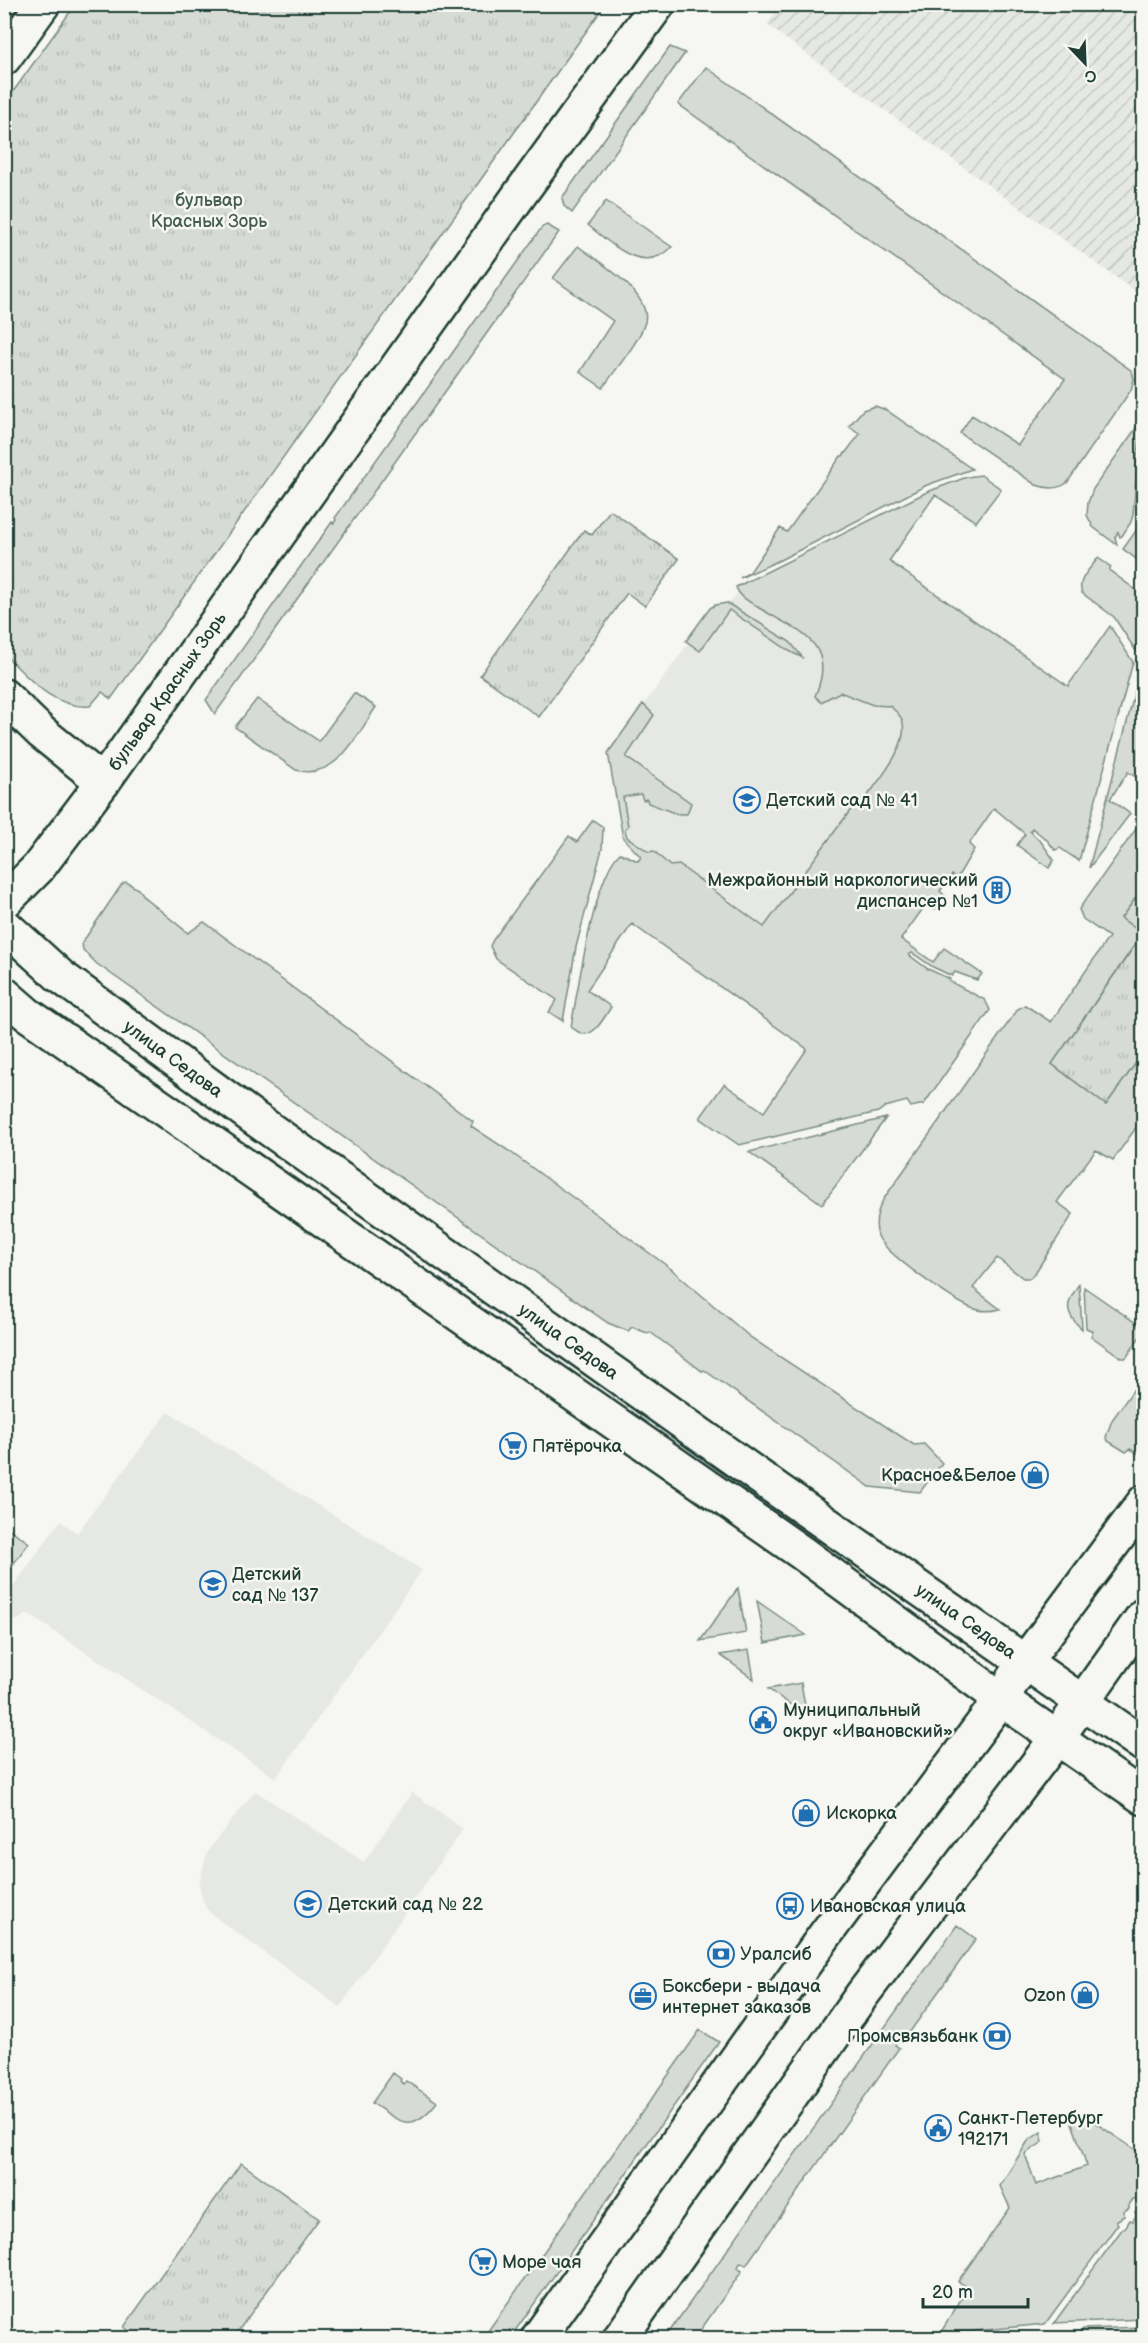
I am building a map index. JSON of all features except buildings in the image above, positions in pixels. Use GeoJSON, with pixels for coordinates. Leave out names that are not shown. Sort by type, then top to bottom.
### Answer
{"type":"FeatureCollection","features":[{"type":"Feature","properties":{"kind":"main road"},"geometry":{"type":"LineString","coordinates":[[4,58],[43,4]]}},
{"type":"Feature","properties":{"kind":"main road","name":"бульвар Красных Зорь"},"geometry":{"type":"LineString","coordinates":[[4,902],[38,868],[103,782],[520,194],[658,4]]}},
{"type":"Feature","properties":{"kind":"main road"},"geometry":{"type":"LineString","coordinates":[[4,696],[41,732],[103,782]]}},
{"type":"Feature","properties":{"kind":"main road","name":"улица Седова"},"geometry":{"type":"LineString","coordinates":[[4,925],[60,976],[244,1111],[1024,1663],[1143,1744]]}},
{"type":"Feature","properties":{"kind":"main road"},"geometry":{"type":"LineString","coordinates":[[4,993],[27,1014],[802,1553],[1001,1699],[1143,1798]]}},
{"type":"Feature","properties":{"kind":"main road"},"geometry":{"type":"LineString","coordinates":[[538,2338],[825,1935],[1001,1699],[1024,1663],[1143,1502]]}},
{"type":"Feature","properties":{"kind":"main road"},"geometry":{"type":"LineString","coordinates":[[620,2338],[862,1995],[1057,1738],[1143,1615]]}},
{"type":"Feature","properties":{"kind":"shaded area"},"geometry":{"type":"Polygon","coordinates":[[[780,5],[1143,5],[1143,297],[767,25],[780,5]]]}},
{"type":"Feature","properties":{"kind":"shaded area","name":"Детский сад № 41"},"geometry":{"type":"Polygon","coordinates":[[[739,590],[947,694],[773,943],[631,845],[609,754],[714,607],[728,606],[739,590]]]}},
{"type":"Feature","properties":{"kind":"shaded area","name":"Детский сад № 137"},"geometry":{"type":"Polygon","coordinates":[[[168,1412],[422,1570],[276,1778],[28,1614],[15,1621],[5,1614],[5,1598],[60,1521],[77,1533],[168,1412]]]}},
{"type":"Feature","properties":{"kind":"shaded area","name":"Детский сад № 22"},"geometry":{"type":"Polygon","coordinates":[[[255,1791],[364,1862],[412,1792],[463,1829],[340,2007],[218,1919],[207,1910],[202,1898],[199,1884],[206,1856],[212,1845],[255,1791]]]}},
{"type":"Feature","properties":{"kind":"green space","name":"бульвар Красных Зорь"},"geometry":{"type":"Polygon","coordinates":[[[75,5],[605,5],[111,699],[102,692],[90,706],[77,706],[53,697],[42,690],[4,654],[5,103],[75,5]]]}},
{"type":"Feature","properties":{"kind":"green space"},"geometry":{"type":"Polygon","coordinates":[[[670,47],[685,53],[572,213],[564,206],[562,198],[670,47]]]}},
{"type":"Feature","properties":{"kind":"green space"},"geometry":{"type":"Polygon","coordinates":[[[706,67],[1132,371],[1134,379],[1131,390],[1067,483],[1052,488],[1036,485],[960,433],[972,415],[1018,445],[1065,379],[678,104],[706,67]]]}},
{"type":"Feature","properties":{"kind":"green space"},"geometry":{"type":"Polygon","coordinates":[[[606,201],[672,247],[650,259],[639,258],[618,248],[588,225],[606,201]]]}},
{"type":"Feature","properties":{"kind":"green space"},"geometry":{"type":"Polygon","coordinates":[[[547,225],[559,232],[215,714],[206,700],[332,522],[334,523],[335,518],[542,227],[547,225]]]}},
{"type":"Feature","properties":{"kind":"green space"},"geometry":{"type":"Polygon","coordinates":[[[578,246],[632,289],[645,311],[645,322],[638,338],[603,388],[580,372],[613,321],[553,278],[578,246]]]}},
{"type":"Feature","properties":{"kind":"green space"},"geometry":{"type":"Polygon","coordinates":[[[875,406],[886,410],[972,469],[927,485],[740,578],[750,572],[780,528],[787,532],[841,456],[860,434],[849,426],[863,410],[875,406]]]}},
{"type":"Feature","properties":{"kind":"green space"},"geometry":{"type":"Polygon","coordinates":[[[1141,421],[1133,515],[1122,536],[1120,537],[1118,532],[1115,537],[1117,545],[1093,527],[1087,515],[1088,503],[1093,489],[1141,421]]]}},
{"type":"Feature","properties":{"kind":"green space"},"geometry":{"type":"Polygon","coordinates":[[[1143,429],[1143,508],[1137,518],[1143,429]]]}},
{"type":"Feature","properties":{"kind":"green space"},"geometry":{"type":"Polygon","coordinates":[[[981,475],[1001,489],[976,522],[935,495],[889,561],[1068,686],[1110,626],[1133,662],[1079,861],[1060,848],[1055,850],[1032,828],[1030,831],[1054,860],[1049,868],[1017,845],[1025,834],[994,808],[969,844],[974,849],[957,878],[952,875],[940,891],[946,897],[935,909],[927,903],[901,939],[933,962],[944,948],[982,974],[977,980],[955,972],[952,976],[912,953],[909,955],[928,969],[985,1000],[990,1010],[924,1104],[911,1107],[907,1101],[885,1107],[878,1112],[739,1145],[700,1118],[724,1084],[764,1112],[807,1049],[632,924],[587,990],[611,1007],[600,1024],[588,1033],[582,1034],[571,1027],[588,934],[602,885],[620,853],[638,861],[641,857],[623,838],[608,753],[643,704],[654,715],[626,757],[691,803],[687,814],[677,814],[648,803],[647,799],[643,800],[641,794],[623,797],[628,826],[625,829],[627,837],[649,852],[654,851],[670,866],[679,865],[764,927],[858,800],[866,798],[892,761],[904,729],[901,718],[890,706],[873,705],[840,692],[821,702],[815,696],[821,677],[822,662],[817,649],[798,630],[744,598],[736,587],[927,492],[967,477],[981,475]]]}},
{"type":"Feature","properties":{"kind":"green space"},"geometry":{"type":"Polygon","coordinates":[[[610,510],[679,559],[645,606],[627,593],[539,717],[480,675],[584,530],[592,535],[610,510]]]}},
{"type":"Feature","properties":{"kind":"green space"},"geometry":{"type":"Polygon","coordinates":[[[1138,528],[1143,532],[1143,564],[1123,549],[1138,528]]]}},
{"type":"Feature","properties":{"kind":"green space"},"geometry":{"type":"Polygon","coordinates":[[[1098,558],[1111,567],[1109,570],[1140,593],[1143,590],[1143,621],[1136,651],[1114,617],[1082,593],[1081,583],[1098,558]]]}},
{"type":"Feature","properties":{"kind":"green space"},"geometry":{"type":"Polygon","coordinates":[[[727,603],[790,642],[803,658],[729,610],[700,651],[686,641],[710,608],[727,603]]]}},
{"type":"Feature","properties":{"kind":"green space"},"geometry":{"type":"Polygon","coordinates":[[[1140,672],[1144,678],[1143,773],[1139,779],[1128,772],[1110,799],[1130,814],[1089,868],[1140,672]]]}},
{"type":"Feature","properties":{"kind":"green space"},"geometry":{"type":"Polygon","coordinates":[[[354,693],[376,707],[344,753],[323,769],[310,772],[296,770],[235,727],[257,699],[319,741],[354,693]]]}},
{"type":"Feature","properties":{"kind":"green space"},"geometry":{"type":"Polygon","coordinates":[[[1143,819],[1143,888],[1121,918],[1143,933],[1052,1064],[1106,1105],[1143,1053],[1143,1118],[1113,1160],[1096,1150],[1057,1202],[1073,1214],[1035,1273],[1030,1278],[1023,1278],[997,1258],[973,1288],[1000,1309],[988,1311],[973,1308],[948,1295],[919,1275],[883,1244],[876,1226],[879,1208],[1018,1009],[1025,1005],[1051,1022],[1109,937],[1083,919],[1079,909],[1143,819]]]}},
{"type":"Feature","properties":{"kind":"green space"},"geometry":{"type":"Polygon","coordinates":[[[593,820],[603,827],[602,849],[576,947],[563,1021],[549,1012],[557,1000],[496,959],[490,946],[569,836],[577,842],[593,820]]]}},
{"type":"Feature","properties":{"kind":"green space"},"geometry":{"type":"Polygon","coordinates":[[[126,882],[138,889],[144,897],[188,933],[204,922],[473,1121],[471,1126],[670,1268],[750,1337],[914,1445],[924,1444],[942,1463],[920,1492],[870,1487],[704,1370],[702,1371],[650,1332],[632,1327],[628,1331],[608,1323],[97,964],[83,950],[82,943],[122,884],[126,882]]]}},
{"type":"Feature","properties":{"kind":"green space"},"geometry":{"type":"Polygon","coordinates":[[[1143,888],[1143,934],[1121,918],[1143,888]]]}},
{"type":"Feature","properties":{"kind":"green space"},"geometry":{"type":"Polygon","coordinates":[[[1143,934],[1143,1053],[1106,1105],[1052,1064],[1143,934]]]}},
{"type":"Feature","properties":{"kind":"green space"},"geometry":{"type":"Polygon","coordinates":[[[886,1118],[822,1204],[749,1152],[886,1118]]]}},
{"type":"Feature","properties":{"kind":"green space"},"geometry":{"type":"Polygon","coordinates":[[[1079,1284],[1082,1329],[1072,1317],[1068,1307],[1079,1284]]]}},
{"type":"Feature","properties":{"kind":"green space"},"geometry":{"type":"Polygon","coordinates":[[[1084,1287],[1143,1328],[1143,1332],[1126,1358],[1122,1358],[1091,1336],[1093,1331],[1086,1328],[1084,1287]]]}},
{"type":"Feature","properties":{"kind":"green space"},"geometry":{"type":"Polygon","coordinates":[[[1143,1376],[1143,1447],[1139,1454],[1130,1449],[1126,1452],[1108,1441],[1106,1437],[1112,1420],[1143,1376]]]}},
{"type":"Feature","properties":{"kind":"green space"},"geometry":{"type":"Polygon","coordinates":[[[4,1525],[29,1543],[5,1575],[4,1575],[4,1525]]]}},
{"type":"Feature","properties":{"kind":"green space"},"geometry":{"type":"Polygon","coordinates":[[[738,1588],[746,1633],[700,1641],[738,1588]]]}},
{"type":"Feature","properties":{"kind":"green space"},"geometry":{"type":"Polygon","coordinates":[[[757,1601],[806,1635],[765,1643],[757,1601]]]}},
{"type":"Feature","properties":{"kind":"green space"},"geometry":{"type":"Polygon","coordinates":[[[749,1650],[754,1679],[720,1655],[749,1650]]]}},
{"type":"Feature","properties":{"kind":"green space"},"geometry":{"type":"Polygon","coordinates":[[[801,1683],[807,1716],[768,1689],[801,1683]]]}},
{"type":"Feature","properties":{"kind":"green space"},"geometry":{"type":"Polygon","coordinates":[[[957,1925],[976,1939],[902,2043],[898,2040],[895,2045],[899,2048],[746,2265],[741,2262],[737,2268],[742,2271],[695,2338],[665,2338],[957,1925]]]}},
{"type":"Feature","properties":{"kind":"green space"},"geometry":{"type":"Polygon","coordinates":[[[700,2030],[719,2042],[510,2338],[483,2338],[700,2030]]]}},
{"type":"Feature","properties":{"kind":"green space"},"geometry":{"type":"Polygon","coordinates":[[[393,2073],[404,2084],[406,2081],[437,2102],[420,2119],[412,2122],[398,2120],[372,2103],[393,2073]]]}},
{"type":"Feature","properties":{"kind":"green space"},"geometry":{"type":"Polygon","coordinates":[[[1081,2117],[1094,2122],[1143,2155],[1143,2187],[1137,2199],[1133,2199],[1129,2208],[1124,2211],[1124,2216],[1116,2221],[1118,2224],[1045,2324],[941,2332],[968,2288],[958,2281],[1010,2208],[1000,2186],[1028,2141],[1041,2132],[1043,2142],[1025,2154],[1036,2185],[1087,2166],[1071,2120],[1081,2117]]]}},
{"type":"Feature","properties":{"kind":"green space"},"geometry":{"type":"Polygon","coordinates":[[[241,2163],[319,2219],[233,2338],[139,2338],[124,2327],[241,2163]]]}},
{"type":"Feature","properties":{"kind":"green space"},"geometry":{"type":"Polygon","coordinates":[[[1143,2205],[1143,2319],[1054,2323],[1123,2228],[1130,2220],[1133,2221],[1135,2212],[1139,2212],[1143,2205]]]}},
{"type":"Feature","properties":{"kind":"green space"},"geometry":{"type":"Polygon","coordinates":[[[1143,2327],[1143,2338],[1077,2338],[1083,2329],[1143,2327]]]}},
{"type":"Feature","properties":{"kind":"place","name":"Детский сад № 41"},"geometry":{"type":"Point","coordinates":[747,800]}},
{"type":"Feature","properties":{"kind":"place","name":"Межрайонный наркологический диспансер №1"},"geometry":{"type":"Point","coordinates":[997,890]}},
{"type":"Feature","properties":{"kind":"place","name":"Пятёрочка"},"geometry":{"type":"Point","coordinates":[513,1446]}},
{"type":"Feature","properties":{"kind":"place","name":"Красное&Белое"},"geometry":{"type":"Point","coordinates":[1035,1475]}},
{"type":"Feature","properties":{"kind":"place","name":"Детский сад № 137"},"geometry":{"type":"Point","coordinates":[213,1584]}},
{"type":"Feature","properties":{"kind":"place","name":"Муниципальный округ «Ивановский»"},"geometry":{"type":"Point","coordinates":[763,1720]}},
{"type":"Feature","properties":{"kind":"place","name":"Искорка"},"geometry":{"type":"Point","coordinates":[806,1813]}},
{"type":"Feature","properties":{"kind":"place","name":"Детский сад № 22"},"geometry":{"type":"Point","coordinates":[308,1904]}},
{"type":"Feature","properties":{"kind":"place","name":"Ивановская улица"},"geometry":{"type":"Point","coordinates":[790,1906]}},
{"type":"Feature","properties":{"kind":"place","name":"Уралсиб"},"geometry":{"type":"Point","coordinates":[721,1954]}},
{"type":"Feature","properties":{"kind":"place","name":"Ozon"},"geometry":{"type":"Point","coordinates":[1085,1995]}},
{"type":"Feature","properties":{"kind":"place","name":"Боксбери - выдача интернет заказов"},"geometry":{"type":"Point","coordinates":[643,1996]}},
{"type":"Feature","properties":{"kind":"place","name":"Промсвязьбанк"},"geometry":{"type":"Point","coordinates":[997,2036]}},
{"type":"Feature","properties":{"kind":"place","name":"Санкт-Петербург 192171"},"geometry":{"type":"Point","coordinates":[938,2128]}},
{"type":"Feature","properties":{"kind":"place","name":"Море чая"},"geometry":{"type":"Point","coordinates":[483,2262]}}]}
